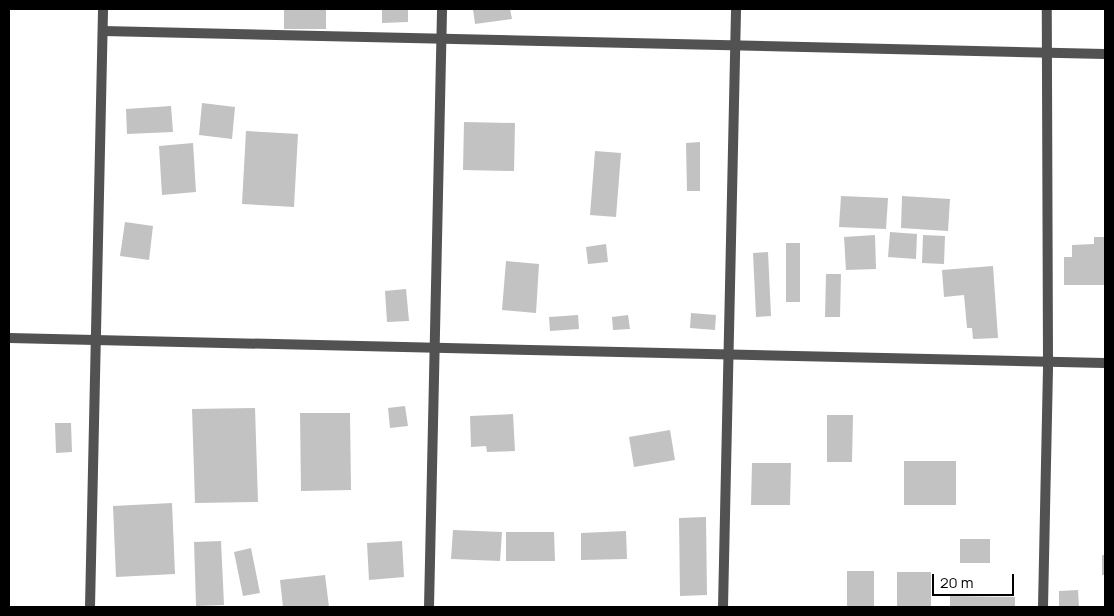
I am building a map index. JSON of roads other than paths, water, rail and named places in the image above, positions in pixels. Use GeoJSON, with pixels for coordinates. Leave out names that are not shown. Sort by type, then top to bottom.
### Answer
{"type":"FeatureCollection","features":[{"type":"Feature","properties":{"kind":"street"},"geometry":{"type":"LineString","coordinates":[[90,607],[103,9]]}},
{"type":"Feature","properties":{"kind":"street"},"geometry":{"type":"LineString","coordinates":[[429,607],[442,9]]}},
{"type":"Feature","properties":{"kind":"street"},"geometry":{"type":"LineString","coordinates":[[723,607],[736,9]]}},
{"type":"Feature","properties":{"kind":"street"},"geometry":{"type":"LineString","coordinates":[[1043,607],[1048,362],[1047,9]]}},
{"type":"Feature","properties":{"kind":"street"},"geometry":{"type":"LineString","coordinates":[[103,30],[1105,54]]}},
{"type":"Feature","properties":{"kind":"street"},"geometry":{"type":"LineString","coordinates":[[9,338],[1105,363]]}}]}
